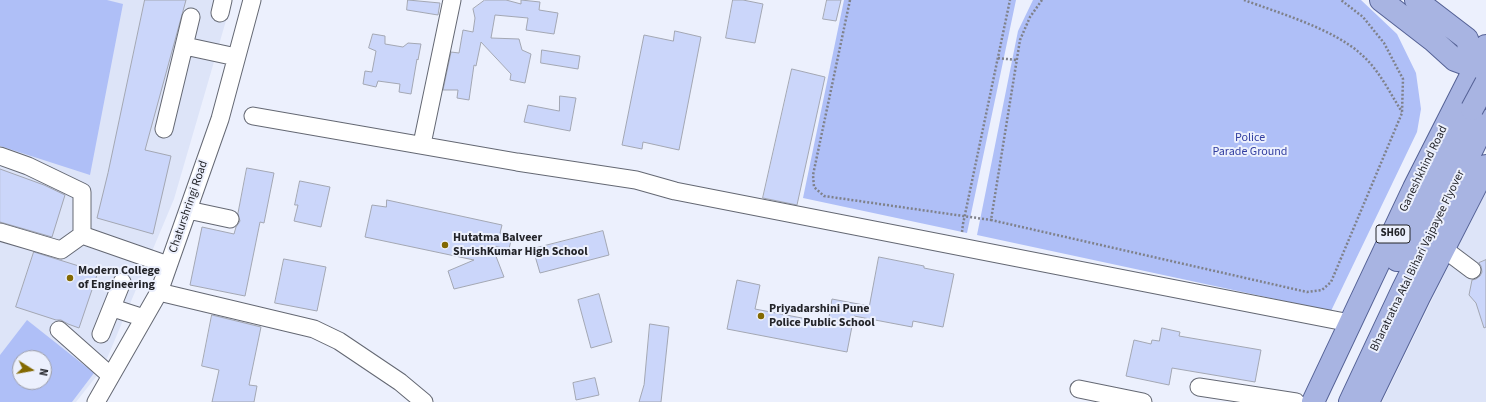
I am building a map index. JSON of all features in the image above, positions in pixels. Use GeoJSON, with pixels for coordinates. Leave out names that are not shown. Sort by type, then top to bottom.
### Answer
{"type":"FeatureCollection","features":[{"type":"Feature","properties":{"kind":"main road"},"geometry":{"type":"LineString","coordinates":[[1381,0],[1434,41],[1455,60],[1482,78]]}},
{"type":"Feature","properties":{"kind":"main road"},"geometry":{"type":"LineString","coordinates":[[1416,0],[1467,39],[1482,78]]}},
{"type":"Feature","properties":{"kind":"main road","name":"Ganeshkhind Road"},"geometry":{"type":"LineString","coordinates":[[1313,402],[1414,188],[1482,78],[1486,46]]}},
{"type":"Feature","properties":{"kind":"main road","name":"Bharatratna Atal Bihari Vajpayee Flyover"},"geometry":{"type":"LineString","coordinates":[[1350,402],[1481,117],[1482,78]]}},
{"type":"Feature","properties":{"kind":"main road","name":"Bharatratna Atal Bihari Vajpayee Flyover"},"geometry":{"type":"LineString","coordinates":[[1330,402],[1387,281],[1481,117]]}},
{"type":"Feature","properties":{"kind":"main road"},"geometry":{"type":"LineString","coordinates":[[1368,402],[1486,166]]}},
{"type":"Feature","properties":{"kind":"street","name":"Chaturshringi Road"},"geometry":{"type":"LineString","coordinates":[[96,402],[159,292],[220,119],[252,0]]}},
{"type":"Feature","properties":{"kind":"street"},"geometry":{"type":"LineString","coordinates":[[422,144],[452,0]]}},
{"type":"Feature","properties":{"kind":"street"},"geometry":{"type":"LineString","coordinates":[[164,129],[191,17]]}},
{"type":"Feature","properties":{"kind":"street"},"geometry":{"type":"LineString","coordinates":[[185,46],[236,57]]}},
{"type":"Feature","properties":{"kind":"street"},"geometry":{"type":"LineString","coordinates":[[253,116],[422,144],[517,162],[636,180],[675,191],[1350,323]]}},
{"type":"Feature","properties":{"kind":"street"},"geometry":{"type":"LineString","coordinates":[[0,156],[28,166],[82,192],[82,235]]}},
{"type":"Feature","properties":{"kind":"street"},"geometry":{"type":"LineString","coordinates":[[188,210],[230,219]]}},
{"type":"Feature","properties":{"kind":"street"},"geometry":{"type":"LineString","coordinates":[[0,232],[61,250],[82,235]]}},
{"type":"Feature","properties":{"kind":"street"},"geometry":{"type":"LineString","coordinates":[[82,235],[168,265]]}},
{"type":"Feature","properties":{"kind":"street"},"geometry":{"type":"LineString","coordinates":[[1443,250],[1472,270]]}},
{"type":"Feature","properties":{"kind":"street"},"geometry":{"type":"LineString","coordinates":[[101,334],[113,308],[122,282]]}},
{"type":"Feature","properties":{"kind":"street"},"geometry":{"type":"LineString","coordinates":[[159,292],[314,329],[339,342],[400,382],[424,402]]}},
{"type":"Feature","properties":{"kind":"street"},"geometry":{"type":"LineString","coordinates":[[113,308],[144,318]]}},
{"type":"Feature","properties":{"kind":"street"},"geometry":{"type":"LineString","coordinates":[[59,330],[111,376]]}},
{"type":"Feature","properties":{"kind":"street"},"geometry":{"type":"LineString","coordinates":[[1199,387],[1296,402]]}},
{"type":"Feature","properties":{"kind":"street"},"geometry":{"type":"LineString","coordinates":[[1079,389],[1143,402]]}},
{"type":"Feature","properties":{"kind":"path"},"geometry":{"type":"LineString","coordinates":[[850,0],[813,176],[814,188],[824,196],[965,215],[991,220],[1307,292],[1322,290],[1331,282],[1402,113],[1403,79],[1384,43],[1363,17],[1341,0]]}},
{"type":"Feature","properties":{"kind":"path"},"geometry":{"type":"LineString","coordinates":[[962,247],[963,224],[1010,0]]}},
{"type":"Feature","properties":{"kind":"path"},"geometry":{"type":"LineString","coordinates":[[991,220],[1020,40],[1030,17],[1042,0]]}},
{"type":"Feature","properties":{"kind":"path"},"geometry":{"type":"LineString","coordinates":[[1244,0],[1289,17],[1344,41],[1363,55],[1380,77],[1402,113]]}},
{"type":"Feature","properties":{"kind":"path"},"geometry":{"type":"LineString","coordinates":[[998,58],[1016,60]]}},
{"type":"Feature","properties":{"kind":"shaded area","name":"Modern College of Engineering"},"geometry":{"type":"Polygon","coordinates":[[[0,0],[232,0],[174,199],[103,368],[76,402],[0,402],[0,0]]]}},
{"type":"Feature","properties":{"kind":"shaded area"},"geometry":{"type":"Polygon","coordinates":[[[1486,189],[1486,402],[1382,402],[1486,189]]]}},
{"type":"Feature","properties":{"kind":"green space"},"geometry":{"type":"Polygon","coordinates":[[[0,0],[107,0],[123,4],[90,175],[0,146],[0,0]]]}},
{"type":"Feature","properties":{"kind":"green space"},"geometry":{"type":"Polygon","coordinates":[[[844,0],[1016,0],[967,233],[803,198],[844,0]]]}},
{"type":"Feature","properties":{"kind":"green space","name":"Police Parade Ground"},"geometry":{"type":"Polygon","coordinates":[[[1033,0],[1361,0],[1397,34],[1416,73],[1421,109],[1417,132],[1331,311],[977,235],[1018,31],[1033,0]]]}},
{"type":"Feature","properties":{"kind":"green space"},"geometry":{"type":"Polygon","coordinates":[[[27,320],[94,373],[72,402],[0,402],[0,355],[27,320]]]}},
{"type":"Feature","properties":{"kind":"building"},"geometry":{"type":"Polygon","coordinates":[[[145,0],[186,0],[145,150],[171,156],[153,234],[97,218],[145,0]]]}},
{"type":"Feature","properties":{"kind":"building"},"geometry":{"type":"Polygon","coordinates":[[[408,0],[440,3],[438,15],[407,10],[408,0]]]}},
{"type":"Feature","properties":{"kind":"building"},"geometry":{"type":"Polygon","coordinates":[[[485,0],[506,0],[521,4],[521,0],[540,2],[539,10],[558,13],[554,34],[526,30],[528,18],[495,15],[491,38],[519,39],[522,50],[531,54],[525,83],[510,80],[511,74],[481,42],[476,66],[474,65],[469,100],[457,98],[458,90],[443,90],[451,52],[459,53],[463,30],[473,32],[475,18],[473,9],[485,0]]]}},
{"type":"Feature","properties":{"kind":"building"},"geometry":{"type":"Polygon","coordinates":[[[733,0],[743,0],[763,4],[755,43],[726,38],[733,0]]]}},
{"type":"Feature","properties":{"kind":"building"},"geometry":{"type":"Polygon","coordinates":[[[827,0],[841,0],[836,21],[823,19],[827,0]]]}},
{"type":"Feature","properties":{"kind":"building"},"geometry":{"type":"Polygon","coordinates":[[[675,31],[701,37],[679,150],[643,142],[642,149],[622,145],[644,35],[673,41],[675,31]]]}},
{"type":"Feature","properties":{"kind":"building"},"geometry":{"type":"Polygon","coordinates":[[[373,34],[385,36],[385,44],[403,47],[408,43],[421,44],[411,94],[399,92],[400,84],[378,81],[376,87],[363,84],[365,71],[372,72],[376,51],[369,48],[373,34]]]}},
{"type":"Feature","properties":{"kind":"building"},"geometry":{"type":"Polygon","coordinates":[[[542,50],[580,56],[578,69],[541,63],[542,50]]]}},
{"type":"Feature","properties":{"kind":"building"},"geometry":{"type":"Polygon","coordinates":[[[792,69],[825,77],[797,205],[763,198],[792,69]]]}},
{"type":"Feature","properties":{"kind":"building"},"geometry":{"type":"Polygon","coordinates":[[[560,96],[576,98],[570,131],[524,122],[528,105],[559,111],[560,96]]]}},
{"type":"Feature","properties":{"kind":"building"},"geometry":{"type":"Polygon","coordinates":[[[247,168],[274,173],[264,223],[260,222],[245,296],[190,285],[202,227],[234,234],[240,221],[238,214],[247,168]]]}},
{"type":"Feature","properties":{"kind":"building"},"geometry":{"type":"Polygon","coordinates":[[[0,169],[44,185],[65,195],[52,237],[0,222],[0,169]]]}},
{"type":"Feature","properties":{"kind":"building"},"geometry":{"type":"Polygon","coordinates":[[[300,181],[330,187],[321,227],[294,221],[298,205],[295,205],[300,181]]]}},
{"type":"Feature","properties":{"kind":"building","name":"Hutatma Balveer ShrishKumar High School"},"geometry":{"type":"Polygon","coordinates":[[[387,200],[502,225],[500,233],[512,236],[509,249],[492,246],[504,277],[454,289],[448,271],[474,260],[365,237],[372,205],[386,207],[387,200]]]}},
{"type":"Feature","properties":{"kind":"building"},"geometry":{"type":"Polygon","coordinates":[[[603,231],[609,255],[540,273],[533,249],[603,231]]]}},
{"type":"Feature","properties":{"kind":"building"},"geometry":{"type":"Polygon","coordinates":[[[34,252],[98,272],[79,328],[61,320],[56,320],[16,307],[34,252]]]}},
{"type":"Feature","properties":{"kind":"building"},"geometry":{"type":"Polygon","coordinates":[[[879,257],[954,274],[943,327],[913,321],[912,327],[854,316],[847,352],[727,329],[737,280],[760,285],[755,309],[828,323],[832,299],[869,306],[879,257]]]}},
{"type":"Feature","properties":{"kind":"building"},"geometry":{"type":"Polygon","coordinates":[[[284,259],[326,267],[317,311],[275,303],[284,259]]]}},
{"type":"Feature","properties":{"kind":"building"},"geometry":{"type":"Polygon","coordinates":[[[1486,260],[1486,327],[1484,328],[1476,303],[1469,295],[1472,280],[1480,276],[1482,272],[1479,263],[1486,260]]]}},
{"type":"Feature","properties":{"kind":"building"},"geometry":{"type":"Polygon","coordinates":[[[599,294],[612,342],[591,348],[578,300],[599,294]]]}},
{"type":"Feature","properties":{"kind":"building"},"geometry":{"type":"Polygon","coordinates":[[[212,315],[261,327],[249,385],[257,386],[254,402],[212,402],[219,370],[202,366],[212,315]]]}},
{"type":"Feature","properties":{"kind":"building"},"geometry":{"type":"Polygon","coordinates":[[[650,324],[669,327],[661,402],[639,402],[644,385],[650,324]]]}},
{"type":"Feature","properties":{"kind":"building"},"geometry":{"type":"Polygon","coordinates":[[[1162,328],[1180,332],[1179,336],[1261,350],[1255,382],[1172,368],[1169,385],[1126,376],[1134,340],[1151,344],[1152,340],[1159,341],[1162,328]]]}},
{"type":"Feature","properties":{"kind":"building"},"geometry":{"type":"Polygon","coordinates":[[[595,378],[599,395],[576,400],[573,383],[595,378]]]}},
{"type":"Feature","properties":{"kind":"place","name":"Hutatma Balveer ShrishKumar High School"},"geometry":{"type":"Point","coordinates":[445,245]}},
{"type":"Feature","properties":{"kind":"place","name":"Modern College of Engineering"},"geometry":{"type":"Point","coordinates":[70,278]}},
{"type":"Feature","properties":{"kind":"place","name":"Priyadarshini Pune Police Public School"},"geometry":{"type":"Point","coordinates":[761,316]}}]}
